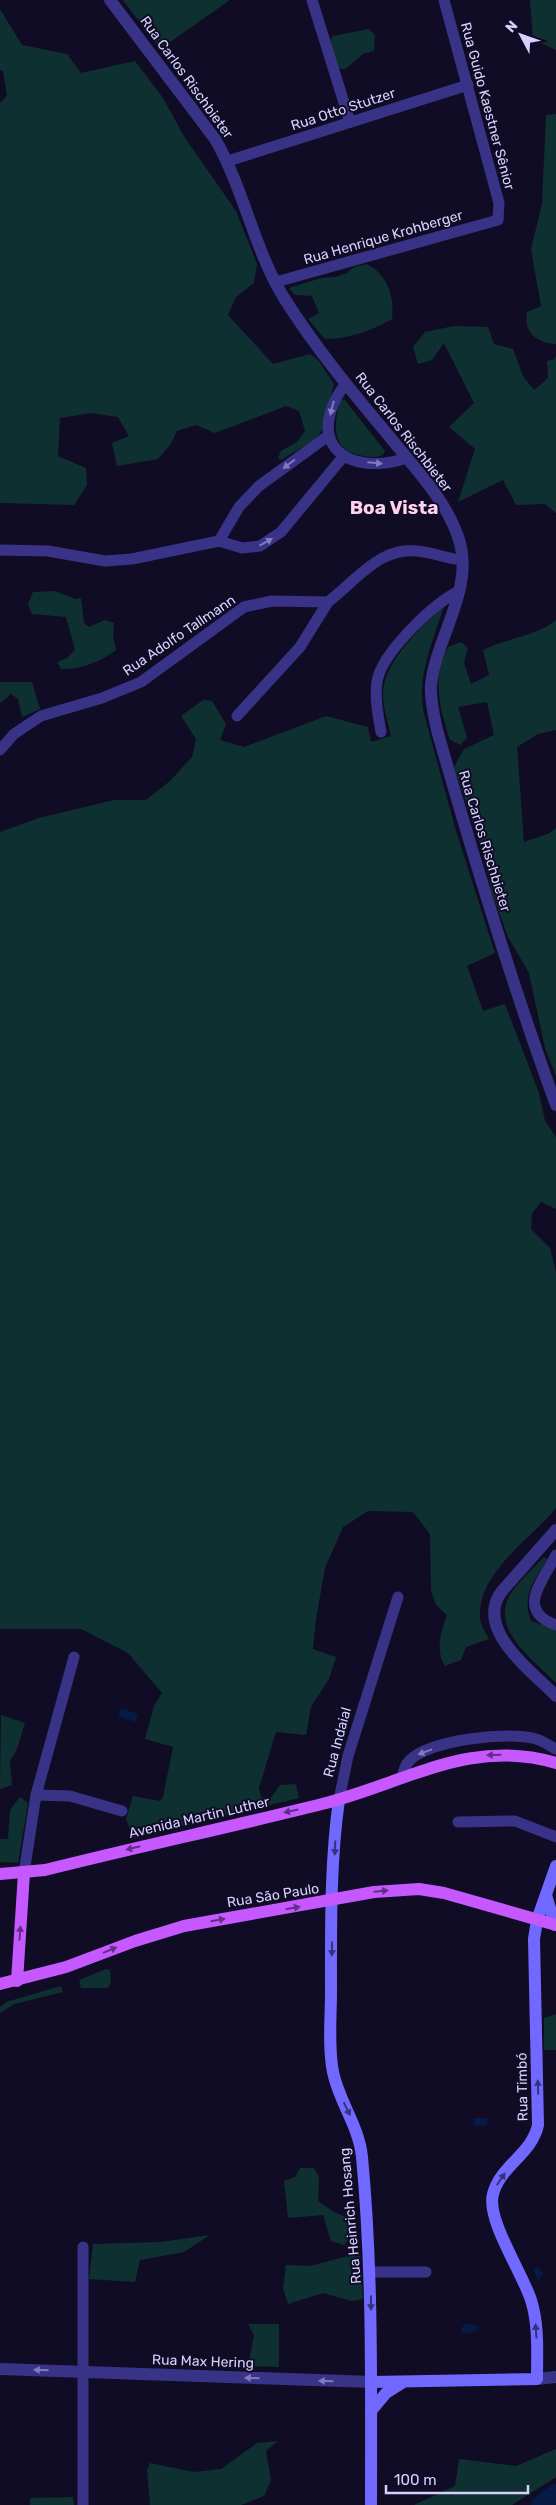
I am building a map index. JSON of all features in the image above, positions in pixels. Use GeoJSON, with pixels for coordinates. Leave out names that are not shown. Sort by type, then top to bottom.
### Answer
{"type":"FeatureCollection","features":[{"type":"Feature","properties":{"kind":"main road","name":"Avenida Martin Luther"},"geometry":{"type":"LineString","coordinates":[[0,1874],[24,1873],[339,1800],[474,1756],[510,1755],[542,1759],[556,1763]]}},
{"type":"Feature","properties":{"kind":"main road","name":"Rua Indaial"},"geometry":{"type":"LineString","coordinates":[[333,1900],[339,1800]]}},
{"type":"Feature","properties":{"kind":"main road"},"geometry":{"type":"LineString","coordinates":[[537,1920],[556,1866]]}},
{"type":"Feature","properties":{"kind":"main road"},"geometry":{"type":"LineString","coordinates":[[0,1990],[17,1981],[24,1873]]}},
{"type":"Feature","properties":{"kind":"main road","name":"Rua São Paulo"},"geometry":{"type":"LineString","coordinates":[[0,1984],[66,1968],[135,1941],[184,1926],[374,1892],[419,1889],[444,1893],[556,1925]]}},
{"type":"Feature","properties":{"kind":"main road"},"geometry":{"type":"LineString","coordinates":[[546,1895],[556,1925]]}},
{"type":"Feature","properties":{"kind":"main road","name":"Rua Heinrich Hosang"},"geometry":{"type":"LineString","coordinates":[[333,1900],[333,2071],[338,2091],[359,2137],[371,2272],[371,2505]]}},
{"type":"Feature","properties":{"kind":"main road","name":"Rua Timbó"},"geometry":{"type":"LineString","coordinates":[[537,1920],[534,1945],[538,2125],[533,2141],[500,2178],[492,2194],[492,2208],[494,2220],[519,2270],[531,2301],[536,2329],[537,2379]]}},
{"type":"Feature","properties":{"kind":"main road","name":"Rua Max Hering"},"geometry":{"type":"LineString","coordinates":[[372,2382],[537,2379]]}},
{"type":"Feature","properties":{"kind":"main road"},"geometry":{"type":"LineString","coordinates":[[372,2411],[386,2393],[404,2382]]}},
{"type":"Feature","properties":{"kind":"street","name":"Rua Carlos Rischbieter"},"geometry":{"type":"LineString","coordinates":[[110,0],[200,117],[228,161],[276,282],[303,327],[346,384],[438,498],[450,518],[460,543],[462,560],[459,591],[433,674],[431,687],[434,716],[476,865],[526,1022],[556,1105]]}},
{"type":"Feature","properties":{"kind":"street"},"geometry":{"type":"LineString","coordinates":[[312,0],[350,122]]}},
{"type":"Feature","properties":{"kind":"street","name":"Rua Guido Kaestner Sênior"},"geometry":{"type":"LineString","coordinates":[[444,0],[499,203],[500,213],[498,220]]}},
{"type":"Feature","properties":{"kind":"street","name":"Rua Otto Stutzer"},"geometry":{"type":"LineString","coordinates":[[228,161],[468,85]]}},
{"type":"Feature","properties":{"kind":"street","name":"Rua Henrique Krohberger"},"geometry":{"type":"LineString","coordinates":[[276,282],[498,220]]}},
{"type":"Feature","properties":{"kind":"street"},"geometry":{"type":"LineString","coordinates":[[346,384],[334,399],[330,415],[328,436],[334,448],[343,457],[390,464],[407,458]]}},
{"type":"Feature","properties":{"kind":"street"},"geometry":{"type":"LineString","coordinates":[[219,541],[239,507],[259,486],[328,436]]}},
{"type":"Feature","properties":{"kind":"street"},"geometry":{"type":"LineString","coordinates":[[0,550],[48,551],[115,561],[219,541],[242,548],[260,546],[273,538],[291,520],[343,457]]}},
{"type":"Feature","properties":{"kind":"street"},"geometry":{"type":"LineString","coordinates":[[237,716],[300,647],[328,602],[384,555],[409,550],[462,560]]}},
{"type":"Feature","properties":{"kind":"street"},"geometry":{"type":"LineString","coordinates":[[381,732],[378,710],[378,675],[407,634],[446,597],[459,591]]}},
{"type":"Feature","properties":{"kind":"street","name":"Rua Adolfo Tallmann"},"geometry":{"type":"LineString","coordinates":[[0,750],[14,734],[41,716],[102,698],[141,682],[244,607],[272,601],[328,602]]}},
{"type":"Feature","properties":{"kind":"street"},"geometry":{"type":"LineString","coordinates":[[556,1530],[502,1591],[496,1599],[494,1611],[495,1624],[502,1640],[556,1696]]}},
{"type":"Feature","properties":{"kind":"street"},"geometry":{"type":"LineString","coordinates":[[556,1555],[536,1591],[534,1607],[538,1616],[556,1625]]}},
{"type":"Feature","properties":{"kind":"street","name":"Rua Indaial"},"geometry":{"type":"LineString","coordinates":[[339,1800],[348,1756],[398,1597]]}},
{"type":"Feature","properties":{"kind":"street"},"geometry":{"type":"LineString","coordinates":[[24,1873],[36,1795],[74,1657]]}},
{"type":"Feature","properties":{"kind":"street"},"geometry":{"type":"LineString","coordinates":[[402,1778],[405,1767],[414,1757],[449,1744],[483,1736],[506,1735],[535,1738],[556,1750]]}},
{"type":"Feature","properties":{"kind":"street"},"geometry":{"type":"LineString","coordinates":[[542,1759],[556,1753]]}},
{"type":"Feature","properties":{"kind":"street"},"geometry":{"type":"LineString","coordinates":[[36,1795],[70,1796],[122,1811]]}},
{"type":"Feature","properties":{"kind":"street"},"geometry":{"type":"LineString","coordinates":[[458,1822],[515,1821],[556,1838]]}},
{"type":"Feature","properties":{"kind":"street"},"geometry":{"type":"LineString","coordinates":[[83,2246],[83,2505]]}},
{"type":"Feature","properties":{"kind":"street"},"geometry":{"type":"LineString","coordinates":[[371,2272],[426,2272]]}},
{"type":"Feature","properties":{"kind":"street","name":"Rua Max Hering"},"geometry":{"type":"LineString","coordinates":[[0,2369],[372,2382]]}},
{"type":"Feature","properties":{"kind":"street","name":"Rua Max Hering"},"geometry":{"type":"LineString","coordinates":[[537,2379],[556,2377]]}},
{"type":"Feature","properties":{"kind":"green space"},"geometry":{"type":"Polygon","coordinates":[[[123,0],[230,0],[160,49],[123,0]]]}},
{"type":"Feature","properties":{"kind":"green space"},"geometry":{"type":"Polygon","coordinates":[[[530,0],[556,0],[556,50],[533,39],[530,0]]]}},
{"type":"Feature","properties":{"kind":"green space"},"geometry":{"type":"Polygon","coordinates":[[[0,9],[22,45],[67,54],[81,73],[135,61],[163,98],[185,138],[236,211],[257,264],[254,283],[236,297],[228,315],[273,364],[310,354],[319,361],[334,384],[323,430],[313,441],[281,460],[278,458],[281,451],[297,442],[305,431],[299,411],[286,406],[215,433],[196,425],[177,431],[170,445],[158,459],[117,466],[112,443],[129,436],[118,417],[91,413],[60,418],[58,456],[86,468],[87,485],[74,505],[0,503],[0,103],[7,96],[3,71],[0,70],[0,9]]]}},
{"type":"Feature","properties":{"kind":"green space"},"geometry":{"type":"Polygon","coordinates":[[[369,29],[375,35],[374,51],[363,54],[345,69],[336,68],[330,41],[333,36],[369,29]]]}},
{"type":"Feature","properties":{"kind":"green space"},"geometry":{"type":"Polygon","coordinates":[[[556,114],[556,344],[543,342],[533,336],[529,331],[526,319],[527,312],[541,306],[531,249],[542,204],[546,115],[556,114]]]}},
{"type":"Feature","properties":{"kind":"green space"},"geometry":{"type":"Polygon","coordinates":[[[366,264],[379,273],[388,287],[393,311],[392,319],[359,334],[325,339],[308,319],[319,313],[312,296],[295,295],[289,288],[321,278],[335,277],[347,273],[354,267],[366,264]]]}},
{"type":"Feature","properties":{"kind":"green space"},"geometry":{"type":"Polygon","coordinates":[[[454,326],[488,327],[494,344],[513,349],[523,376],[534,390],[548,378],[547,361],[555,359],[556,355],[556,513],[545,504],[516,505],[503,480],[458,502],[475,449],[449,427],[474,403],[444,343],[432,360],[418,364],[413,347],[425,332],[454,326]]]}},
{"type":"Feature","properties":{"kind":"green space"},"geometry":{"type":"Polygon","coordinates":[[[344,399],[385,451],[383,455],[371,457],[359,455],[343,447],[337,434],[336,419],[340,402],[344,399]]]}},
{"type":"Feature","properties":{"kind":"green space"},"geometry":{"type":"Polygon","coordinates":[[[55,591],[75,599],[81,598],[84,623],[89,627],[105,620],[114,623],[113,636],[116,650],[90,664],[61,669],[57,662],[67,658],[75,650],[66,617],[32,614],[28,604],[33,592],[55,591]]]}},
{"type":"Feature","properties":{"kind":"green space"},"geometry":{"type":"Polygon","coordinates":[[[444,606],[431,644],[425,670],[422,696],[423,710],[456,831],[495,953],[467,966],[483,1011],[505,1004],[539,1093],[545,1121],[556,1137],[556,1209],[541,1202],[532,1213],[531,1229],[550,1248],[556,1272],[556,1508],[496,1571],[487,1585],[482,1601],[480,1620],[489,1639],[466,1647],[461,1660],[445,1666],[440,1654],[440,1647],[441,1634],[447,1615],[436,1605],[431,1591],[430,1534],[413,1512],[368,1511],[343,1527],[325,1568],[313,1649],[336,1657],[329,1679],[311,1707],[306,1735],[276,1732],[259,1788],[261,1797],[269,1800],[280,1785],[296,1784],[299,1798],[133,1838],[126,1819],[133,1796],[160,1801],[163,1797],[173,1747],[145,1739],[154,1706],[162,1693],[128,1653],[81,1629],[0,1629],[0,832],[39,818],[114,800],[146,800],[170,781],[192,757],[196,739],[181,716],[203,700],[212,701],[226,724],[220,740],[244,747],[326,716],[368,727],[371,742],[391,736],[383,694],[389,670],[396,657],[415,634],[444,606]]]}},
{"type":"Feature","properties":{"kind":"green space"},"geometry":{"type":"Polygon","coordinates":[[[556,620],[556,730],[538,734],[517,747],[524,842],[548,834],[556,828],[556,1076],[545,1048],[529,973],[508,937],[492,893],[483,852],[454,767],[464,749],[494,735],[487,702],[458,707],[467,737],[461,745],[450,740],[440,705],[439,682],[440,670],[448,647],[461,642],[468,648],[464,663],[471,684],[489,675],[483,650],[541,629],[556,620]]]}},
{"type":"Feature","properties":{"kind":"green space"},"geometry":{"type":"Polygon","coordinates":[[[0,682],[32,682],[40,709],[22,717],[18,699],[11,694],[0,703],[0,682]]]}},
{"type":"Feature","properties":{"kind":"green space"},"geometry":{"type":"Polygon","coordinates":[[[544,1557],[547,1559],[530,1589],[527,1603],[531,1621],[556,1629],[556,1683],[529,1657],[512,1636],[507,1625],[505,1613],[507,1601],[513,1590],[544,1557]]]}},
{"type":"Feature","properties":{"kind":"green space"},"geometry":{"type":"Polygon","coordinates":[[[1,1715],[25,1723],[17,1749],[10,1761],[12,1785],[0,1789],[1,1715]]]}},
{"type":"Feature","properties":{"kind":"green space"},"geometry":{"type":"Polygon","coordinates":[[[20,1797],[28,1803],[18,1863],[0,1862],[0,1839],[8,1839],[10,1810],[20,1797]]]}},
{"type":"Feature","properties":{"kind":"green space"},"geometry":{"type":"Polygon","coordinates":[[[106,1969],[110,1970],[111,1982],[108,1988],[81,1988],[79,1980],[106,1969]]]}},
{"type":"Feature","properties":{"kind":"green space"},"geometry":{"type":"Polygon","coordinates":[[[61,1986],[63,1992],[14,2004],[0,2013],[0,2007],[6,2002],[61,1986]]]}},
{"type":"Feature","properties":{"kind":"green space"},"geometry":{"type":"Polygon","coordinates":[[[556,2014],[556,2050],[544,2050],[544,2018],[556,2014]]]}},
{"type":"Feature","properties":{"kind":"green space"},"geometry":{"type":"Polygon","coordinates":[[[300,2168],[314,2168],[319,2177],[318,2201],[334,2212],[353,2220],[348,2240],[344,2245],[331,2241],[323,2215],[288,2218],[284,2181],[295,2177],[300,2168]]]}},
{"type":"Feature","properties":{"kind":"green space"},"geometry":{"type":"Polygon","coordinates":[[[210,2235],[184,2252],[140,2260],[135,2282],[89,2279],[93,2244],[161,2242],[210,2235]]]}},
{"type":"Feature","properties":{"kind":"green space"},"geometry":{"type":"Polygon","coordinates":[[[360,2253],[363,2299],[352,2301],[323,2293],[288,2304],[283,2288],[286,2265],[310,2266],[360,2253]]]}},
{"type":"Feature","properties":{"kind":"green space"},"geometry":{"type":"Polygon","coordinates":[[[248,2324],[279,2324],[279,2367],[248,2366],[254,2335],[248,2324]]]}},
{"type":"Feature","properties":{"kind":"green space"},"geometry":{"type":"Polygon","coordinates":[[[278,2441],[266,2451],[271,2480],[264,2496],[241,2505],[150,2505],[147,2470],[150,2463],[194,2472],[221,2469],[257,2443],[278,2441]]]}},
{"type":"Feature","properties":{"kind":"green space"},"geometry":{"type":"Polygon","coordinates":[[[556,2449],[556,2477],[512,2505],[414,2505],[455,2486],[459,2459],[516,2466],[556,2449]]]}},
{"type":"Feature","properties":{"kind":"green space"},"geometry":{"type":"Polygon","coordinates":[[[73,2497],[74,2505],[30,2505],[30,2498],[73,2497]]]}},
{"type":"Feature","properties":{"kind":"water"},"geometry":{"type":"Polygon","coordinates":[[[121,1708],[138,1714],[135,1722],[118,1716],[121,1708]]]}},
{"type":"Feature","properties":{"kind":"water"},"geometry":{"type":"Polygon","coordinates":[[[474,2118],[487,2118],[487,2125],[474,2126],[474,2118]]]}},
{"type":"Feature","properties":{"kind":"water"},"geometry":{"type":"Polygon","coordinates":[[[539,2267],[543,2274],[538,2280],[533,2270],[539,2267]]]}},
{"type":"Feature","properties":{"kind":"water"},"geometry":{"type":"Polygon","coordinates":[[[464,2324],[477,2325],[477,2331],[464,2334],[461,2331],[464,2324]]]}},
{"type":"Feature","properties":{"kind":"waterway"},"geometry":{"type":"LineString","coordinates":[[540,2505],[556,2493]]}},
{"type":"Feature","properties":{"kind":"district","name":"Boa Vista"},"geometry":{"type":"Point","coordinates":[394,507]}}]}
